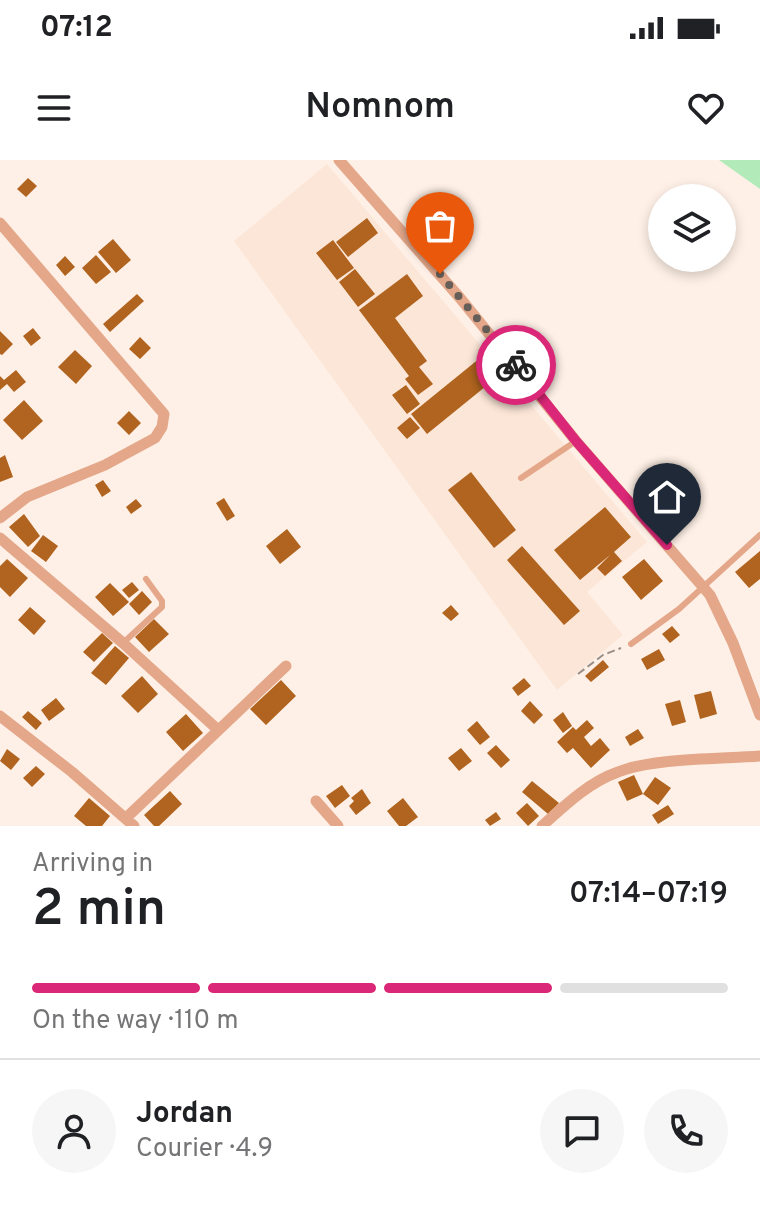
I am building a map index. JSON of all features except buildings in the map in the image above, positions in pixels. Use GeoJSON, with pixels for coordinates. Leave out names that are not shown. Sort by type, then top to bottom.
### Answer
{"type":"FeatureCollection","features":[{"type":"Feature","properties":{"kind":"street"},"geometry":{"type":"LineString","coordinates":[[339,160],[460,298],[576,441],[710,595],[733,643],[760,715]]}},
{"type":"Feature","properties":{"kind":"street"},"geometry":{"type":"LineString","coordinates":[[0,223],[164,414],[162,427],[155,438],[105,465],[27,497],[0,518]]}},
{"type":"Feature","properties":{"kind":"street"},"geometry":{"type":"LineString","coordinates":[[0,538],[123,643],[217,729]]}},
{"type":"Feature","properties":{"kind":"street"},"geometry":{"type":"LineString","coordinates":[[0,716],[130,822],[217,729],[286,666]]}},
{"type":"Feature","properties":{"kind":"street"},"geometry":{"type":"LineString","coordinates":[[542,826],[565,805],[617,772],[639,766],[760,756]]}},
{"type":"Feature","properties":{"kind":"street"},"geometry":{"type":"LineString","coordinates":[[316,801],[338,826]]}},
{"type":"Feature","properties":{"kind":"lane"},"geometry":{"type":"LineString","coordinates":[[521,478],[576,441]]}},
{"type":"Feature","properties":{"kind":"lane"},"geometry":{"type":"LineString","coordinates":[[631,644],[679,609],[760,535]]}},
{"type":"Feature","properties":{"kind":"lane"},"geometry":{"type":"LineString","coordinates":[[123,643],[162,607],[162,601],[146,579]]}},
{"type":"Feature","properties":{"kind":"path"},"geometry":{"type":"LineString","coordinates":[[578,674],[603,655],[631,644]]}},
{"type":"Feature","properties":{"kind":"shaded area"},"geometry":{"type":"Polygon","coordinates":[[[327,164],[647,542],[587,592],[623,635],[557,690],[234,241],[327,164]]]}},
{"type":"Feature","properties":{"kind":"green space"},"geometry":{"type":"Polygon","coordinates":[[[719,160],[760,160],[760,189],[719,160]]]}},
{"type":"Feature","properties":{"kind":"way so far"},"geometry":{"type":"LineString","coordinates":[[440,274],[516,365]]}},
{"type":"Feature","properties":{"kind":"route"},"geometry":{"type":"LineString","coordinates":[[516,365],[576,441],[667,545]]}}]}
